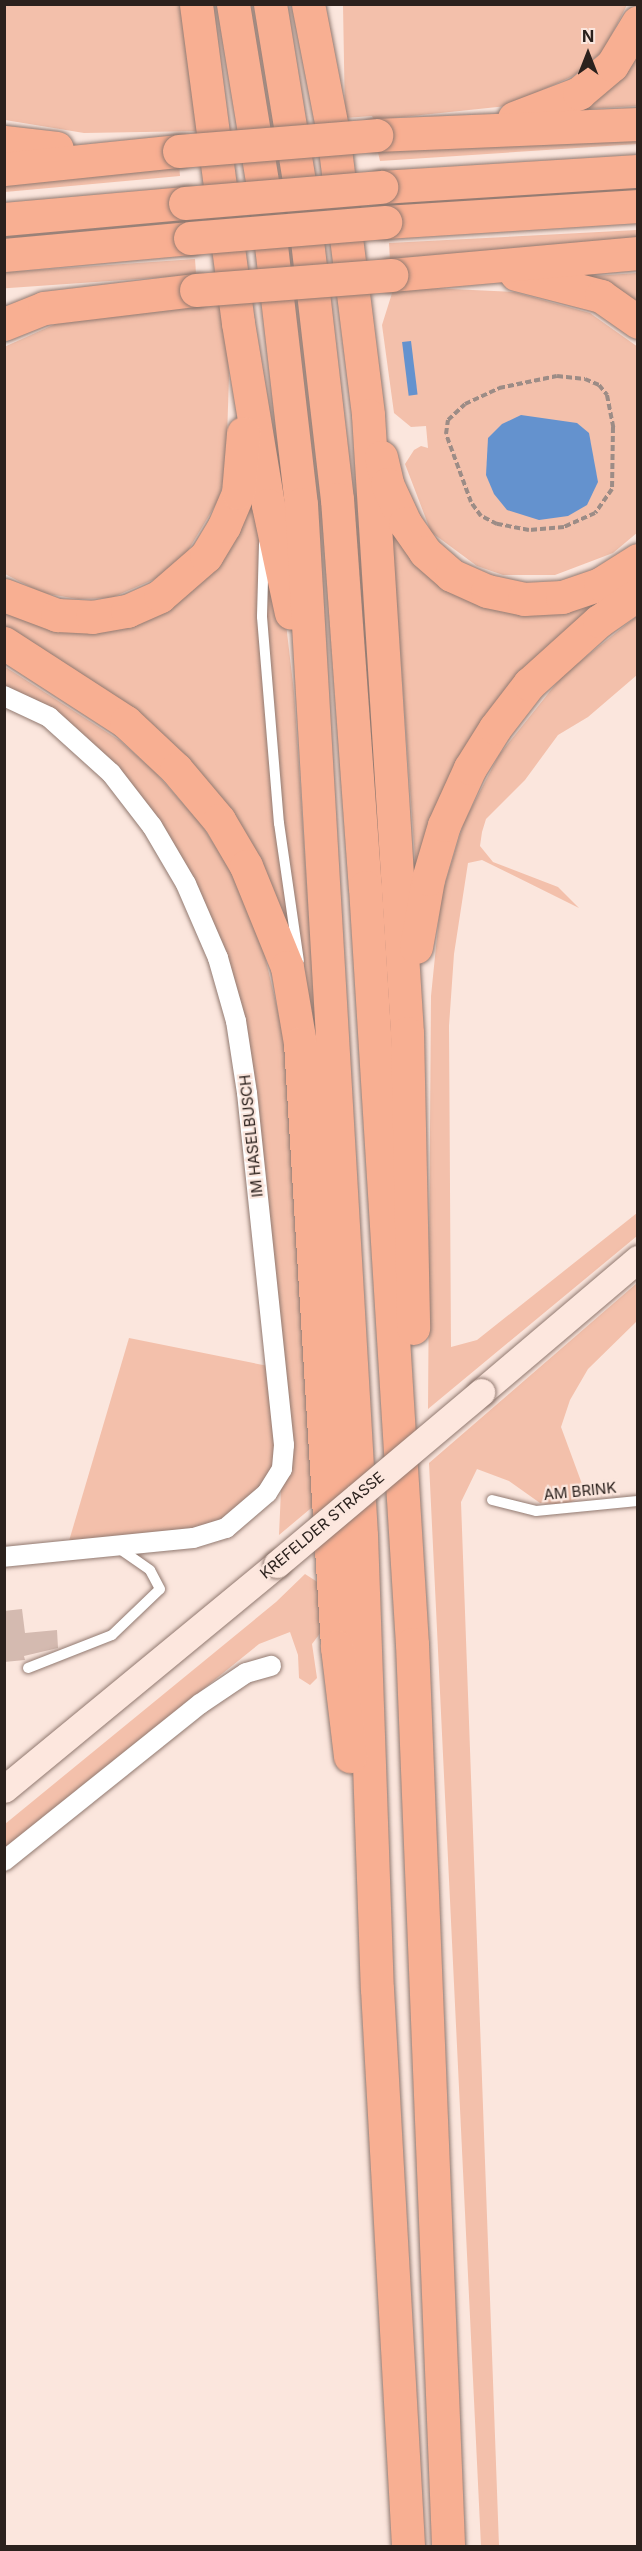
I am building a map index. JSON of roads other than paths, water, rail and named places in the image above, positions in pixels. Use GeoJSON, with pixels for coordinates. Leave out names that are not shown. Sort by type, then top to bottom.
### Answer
{"type":"FeatureCollection","features":[{"type":"Feature","properties":{"kind":"highway"},"geometry":{"type":"LineString","coordinates":[[188,4],[205,84]]}},
{"type":"Feature","properties":{"kind":"highway"},"geometry":{"type":"LineString","coordinates":[[196,4],[238,323],[268,505],[290,604],[321,798]]}},
{"type":"Feature","properties":{"kind":"highway"},"geometry":{"type":"LineString","coordinates":[[233,4],[267,211],[301,504],[321,798],[361,1535],[377,1989],[408,2547]]}},
{"type":"Feature","properties":{"kind":"highway"},"geometry":{"type":"LineString","coordinates":[[270,4],[303,206],[337,499],[412,1644],[448,2547]]}},
{"type":"Feature","properties":{"kind":"highway"},"geometry":{"type":"LineString","coordinates":[[308,4],[326,93],[368,416],[399,881],[412,1195],[412,1644]]}},
{"type":"Feature","properties":{"kind":"highway"},"geometry":{"type":"LineString","coordinates":[[325,4],[326,93]]}},
{"type":"Feature","properties":{"kind":"highway"},"geometry":{"type":"LineString","coordinates":[[445,130],[527,116],[579,93],[612,64],[638,22]]}},
{"type":"Feature","properties":{"kind":"highway"},"geometry":{"type":"LineString","coordinates":[[4,169],[143,154],[445,130],[638,124]]}},
{"type":"Feature","properties":{"kind":"highway"},"geometry":{"type":"LineString","coordinates":[[4,142],[143,154]]}},
{"type":"Feature","properties":{"kind":"highway"},"geometry":{"type":"LineString","coordinates":[[4,219],[381,187],[638,171]]}},
{"type":"Feature","properties":{"kind":"highway"},"geometry":{"type":"LineString","coordinates":[[4,255],[385,222],[638,206]]}},
{"type":"Feature","properties":{"kind":"highway"},"geometry":{"type":"LineString","coordinates":[[4,301],[147,294],[638,253]]}},
{"type":"Feature","properties":{"kind":"highway"},"geometry":{"type":"LineString","coordinates":[[463,269],[513,273],[568,285],[601,296],[638,322]]}},
{"type":"Feature","properties":{"kind":"highway"},"geometry":{"type":"LineString","coordinates":[[4,324],[44,308],[147,294]]}},
{"type":"Feature","properties":{"kind":"highway"},"geometry":{"type":"LineString","coordinates":[[4,595],[57,615],[92,617],[127,611],[160,596],[206,556],[238,493],[243,448],[238,323]]}},
{"type":"Feature","properties":{"kind":"highway"},"geometry":{"type":"LineString","coordinates":[[368,416],[374,427],[387,484],[405,523],[425,552],[451,575],[487,591],[524,599],[562,597],[600,584],[638,561]]}},
{"type":"Feature","properties":{"kind":"highway"},"geometry":{"type":"LineString","coordinates":[[412,1195],[418,1093],[416,936],[444,825],[470,768],[529,684],[599,621],[638,594]]}},
{"type":"Feature","properties":{"kind":"highway"},"geometry":{"type":"LineString","coordinates":[[4,643],[126,722],[176,769],[219,820],[269,917],[287,967],[300,1043],[337,1647],[355,1798],[363,1930],[377,1989]]}},
{"type":"Feature","properties":{"kind":"main road","name":"KREFELDER STRASSE"},"geometry":{"type":"LineString","coordinates":[[4,1789],[277,1564],[638,1259]]}},
{"type":"Feature","properties":{"kind":"street","name":"IM HASELBUSCH"},"geometry":{"type":"LineString","coordinates":[[4,696],[49,717],[78,739],[111,773],[153,826],[186,884],[218,958],[236,1021],[247,1093],[284,1445],[282,1469],[267,1493],[226,1528],[193,1538],[4,1557]]}},
{"type":"Feature","properties":{"kind":"street"},"geometry":{"type":"LineString","coordinates":[[4,1861],[200,1704],[246,1673],[271,1666]]}},
{"type":"Feature","properties":{"kind":"lane"},"geometry":{"type":"LineString","coordinates":[[268,505],[260,576],[262,617],[279,823],[298,959],[300,1043]]}},
{"type":"Feature","properties":{"kind":"lane","name":"AM BRINK"},"geometry":{"type":"LineString","coordinates":[[492,1500],[536,1511],[638,1501]]}},
{"type":"Feature","properties":{"kind":"lane"},"geometry":{"type":"LineString","coordinates":[[28,1668],[112,1635],[160,1589],[150,1570],[115,1546]]}},
{"type":"Feature","properties":{"kind":"water"},"geometry":{"type":"Polygon","coordinates":[[[411,341],[418,395],[409,396],[402,342],[411,341]]]}},
{"type":"Feature","properties":{"kind":"water"},"geometry":{"type":"Polygon","coordinates":[[[521,415],[577,423],[589,433],[598,482],[587,505],[568,516],[539,520],[507,510],[494,494],[486,475],[488,438],[502,424],[521,415]]]}}]}
